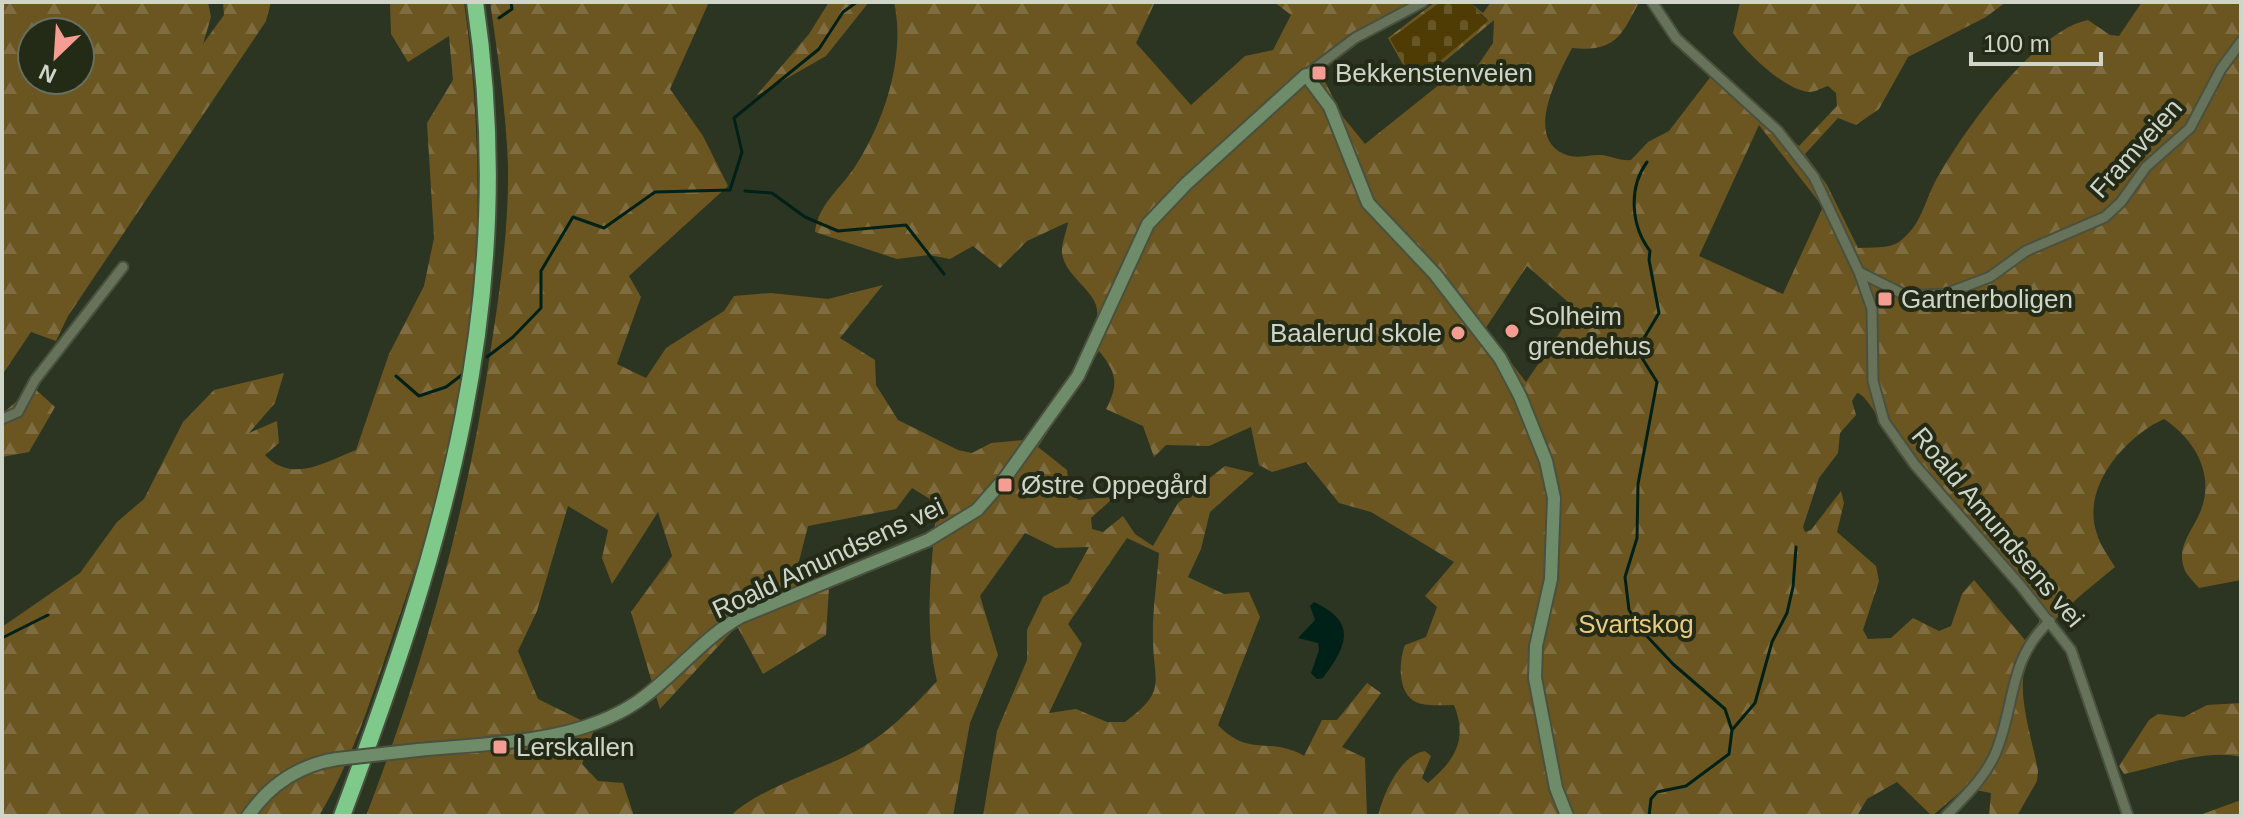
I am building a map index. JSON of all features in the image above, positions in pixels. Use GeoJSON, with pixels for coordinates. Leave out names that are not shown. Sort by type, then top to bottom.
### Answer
{"type":"FeatureCollection","features":[{"type":"Feature","properties":{"kind":"highway"},"geometry":{"type":"LineString","coordinates":[[342,816],[426,579],[469,401],[482,295],[487,209],[485,102],[475,2]]}},
{"type":"Feature","properties":{"kind":"highway"},"geometry":{"type":"LineString","coordinates":[[350,816],[432,580],[456,494],[475,402],[489,294],[495,208],[492,90],[482,2]]}},
{"type":"Feature","properties":{"kind":"main road","name":"Roald Amundsens vei"},"geometry":{"type":"LineString","coordinates":[[248,816],[261,798],[289,776],[311,765],[337,759],[537,737],[605,719],[647,694],[714,633],[740,617],[914,547],[968,517],[1005,478],[1078,376],[1148,224],[1186,184],[1306,75]]}},
{"type":"Feature","properties":{"kind":"main road"},"geometry":{"type":"LineString","coordinates":[[1306,75],[1330,107],[1368,203],[1435,274],[1500,358],[1520,396],[1546,461],[1554,498],[1551,579],[1536,646],[1535,678],[1556,788],[1567,816]]}},
{"type":"Feature","properties":{"kind":"street","name":"Roald Amundsens vei"},"geometry":{"type":"LineString","coordinates":[[1306,75],[1355,38],[1423,2]]}},
{"type":"Feature","properties":{"kind":"street","name":"Roald Amundsens vei"},"geometry":{"type":"LineString","coordinates":[[1652,2],[1687,49],[1778,131],[1799,155],[1828,204],[1859,272],[1873,318],[1873,381],[1884,421],[1915,465],[2050,621],[2071,650],[2128,816]]}},
{"type":"Feature","properties":{"kind":"street","name":"Framveien"},"geometry":{"type":"LineString","coordinates":[[1859,272],[1907,296],[1945,294],[1990,277],[2026,251],[2105,217],[2121,202],[2146,167],[2190,128],[2221,69],[2241,42]]}},
{"type":"Feature","properties":{"kind":"street"},"geometry":{"type":"LineString","coordinates":[[2,419],[18,412],[35,380],[123,267]]}},
{"type":"Feature","properties":{"kind":"street"},"geometry":{"type":"LineString","coordinates":[[1946,816],[1989,766],[2007,719],[2019,661],[2028,643],[2050,621]]}},
{"type":"Feature","properties":{"kind":"street"},"geometry":{"type":"LineString","coordinates":[[333,816],[353,787]]}},
{"type":"Feature","properties":{"kind":"green space"},"geometry":{"type":"Polygon","coordinates":[[[2,2],[208,2],[211,17],[203,44],[224,15],[223,2],[271,2],[266,21],[68,316],[56,341],[31,332],[2,375],[2,2]]]}},
{"type":"Feature","properties":{"kind":"green space"},"geometry":{"type":"Polygon","coordinates":[[[390,2],[464,2],[477,151],[473,300],[461,399],[449,457],[415,571],[343,770],[319,816],[2,816],[2,627],[80,573],[117,522],[144,499],[183,422],[214,390],[284,373],[275,403],[249,433],[277,421],[279,443],[265,455],[275,464],[297,469],[321,465],[356,450],[389,354],[424,286],[434,238],[427,123],[453,80],[449,36],[408,62],[391,34],[390,2]]]}},
{"type":"Feature","properties":{"kind":"green space","name":"Svartskog"},"geometry":{"type":"Polygon","coordinates":[[[490,2],[709,2],[670,89],[703,136],[728,186],[629,276],[641,297],[617,364],[646,378],[666,348],[724,311],[734,296],[771,293],[828,299],[883,285],[840,338],[875,360],[876,385],[898,420],[958,450],[972,453],[991,443],[1024,440],[1033,431],[1085,351],[1097,318],[1096,305],[1064,261],[1062,249],[1068,222],[1027,241],[1000,268],[973,246],[950,259],[929,255],[897,259],[815,232],[821,213],[856,165],[884,108],[897,44],[894,2],[1155,2],[1136,43],[1191,105],[1245,56],[1273,50],[1291,15],[1274,2],[1432,2],[1352,43],[1320,72],[1343,117],[1365,144],[1440,84],[1470,77],[1493,43],[1494,20],[1415,86],[1388,38],[1435,2],[1441,2],[1390,39],[1488,20],[1469,2],[1483,13],[1491,2],[1639,2],[1615,40],[1598,47],[1572,48],[1553,87],[1545,119],[1546,133],[1552,145],[1564,154],[1631,160],[1648,142],[1669,131],[1715,71],[1799,146],[1837,106],[1836,93],[1828,86],[1812,92],[1801,90],[1767,70],[1747,50],[1733,33],[1740,2],[2006,2],[1986,17],[1908,57],[1879,109],[1856,125],[1838,118],[1805,154],[1827,185],[1858,248],[1890,246],[1907,235],[1918,221],[1948,160],[1982,111],[2023,63],[2067,28],[2088,20],[2110,35],[2119,36],[2142,2],[2241,2],[2241,580],[2199,588],[2185,571],[2182,552],[2201,510],[2205,483],[2193,447],[2164,419],[2122,450],[2101,481],[2095,499],[2093,516],[2097,534],[2115,567],[2058,616],[2034,647],[2027,663],[2023,679],[2024,702],[2038,771],[2037,781],[2017,816],[1989,816],[1991,793],[1965,788],[1932,816],[1897,782],[1867,799],[1857,816],[1378,816],[1388,787],[1408,760],[1425,751],[1431,756],[1422,778],[1428,783],[1452,757],[1459,739],[1460,729],[1454,705],[1426,705],[1414,701],[1404,688],[1401,670],[1405,645],[1426,637],[1437,607],[1425,596],[1454,562],[1371,512],[1339,503],[1306,462],[1272,472],[1259,465],[1251,427],[1209,446],[1166,445],[1154,457],[1143,426],[1106,409],[1114,379],[1110,366],[1099,351],[1038,447],[1067,470],[1069,489],[1078,500],[1108,497],[1111,500],[1091,518],[1092,529],[1103,532],[1123,516],[1135,534],[1153,546],[1178,503],[1225,466],[1254,473],[1210,512],[1201,549],[1188,577],[1224,594],[1249,592],[1260,617],[1218,725],[1240,741],[1281,747],[1304,756],[1322,720],[1337,720],[1367,683],[1381,693],[1342,747],[1365,758],[1367,816],[983,816],[997,731],[1027,660],[1027,630],[1043,597],[1069,583],[1089,547],[1056,548],[1025,533],[980,596],[998,655],[970,723],[953,816],[731,816],[755,798],[865,746],[898,721],[937,681],[931,640],[930,598],[936,515],[941,506],[912,488],[896,509],[808,526],[796,573],[829,588],[826,635],[763,674],[737,626],[660,709],[631,612],[672,556],[658,512],[612,584],[602,558],[608,530],[568,506],[537,611],[518,651],[538,699],[595,727],[582,764],[598,781],[623,783],[634,816],[366,816],[426,641],[458,522],[482,402],[501,276],[508,187],[505,124],[490,2]],[[1759,125],[1699,256],[1783,294],[1823,207],[1759,125]],[[1527,266],[1485,329],[1526,382],[1576,309],[1527,266]],[[1857,393],[1852,401],[1856,415],[1840,433],[1838,453],[1819,478],[1803,527],[1805,532],[1811,530],[1841,491],[1844,503],[1837,532],[1876,566],[1879,581],[1863,630],[1868,639],[1891,638],[1913,618],[1939,631],[1951,626],[1962,594],[1974,580],[2025,640],[2039,622],[2039,615],[1898,452],[1867,401],[1857,393]],[[1127,538],[1068,624],[1082,644],[1049,713],[1076,709],[1107,722],[1125,722],[1147,702],[1155,686],[1153,630],[1159,553],[1127,538]]]}},
{"type":"Feature","properties":{"kind":"green space"},"geometry":{"type":"Polygon","coordinates":[[[829,2],[869,2],[826,56],[756,96],[809,34],[829,2]]]}},
{"type":"Feature","properties":{"kind":"green space"},"geometry":{"type":"Polygon","coordinates":[[[1441,2],[1469,2],[1488,21],[1415,82],[1390,39],[1441,2]]]}},
{"type":"Feature","properties":{"kind":"green space"},"geometry":{"type":"Polygon","coordinates":[[[33,387],[55,407],[29,452],[2,457],[2,414],[33,387]]]}},
{"type":"Feature","properties":{"kind":"green space"},"geometry":{"type":"Polygon","coordinates":[[[2241,703],[2241,757],[2197,757],[2124,774],[2119,766],[2149,720],[2158,714],[2184,717],[2207,705],[2241,703]]]}},
{"type":"Feature","properties":{"kind":"green space"},"geometry":{"type":"Polygon","coordinates":[[[2241,800],[2241,816],[2197,816],[2241,800]]]}},
{"type":"Feature","properties":{"kind":"shaded area"},"geometry":{"type":"Polygon","coordinates":[[[1314,602],[1337,618],[1344,635],[1332,666],[1323,678],[1317,679],[1311,673],[1319,650],[1318,643],[1298,638],[1315,620],[1310,606],[1314,602]]]}},
{"type":"Feature","properties":{"kind":"waterway"},"geometry":{"type":"LineString","coordinates":[[499,18],[512,9],[511,2]]}},
{"type":"Feature","properties":{"kind":"waterway"},"geometry":{"type":"LineString","coordinates":[[487,357],[513,337],[541,308],[541,271],[573,217],[604,228],[655,192],[730,190],[742,152],[734,118],[819,49],[843,12],[857,2]]}},
{"type":"Feature","properties":{"kind":"waterway"},"geometry":{"type":"LineString","coordinates":[[1647,162],[1637,183],[1634,207],[1639,230],[1650,251],[1659,313],[1637,350],[1657,382],[1638,484],[1637,538],[1625,577],[1629,610],[1644,633],[1673,664],[1725,709],[1732,730],[1729,754],[1686,786],[1657,792],[1651,799],[1649,816]]}},
{"type":"Feature","properties":{"kind":"waterway"},"geometry":{"type":"LineString","coordinates":[[745,191],[772,193],[805,217],[838,231],[906,225],[944,274]]}},
{"type":"Feature","properties":{"kind":"waterway"},"geometry":{"type":"LineString","coordinates":[[396,376],[419,396],[446,387],[463,374]]}},
{"type":"Feature","properties":{"kind":"waterway"},"geometry":{"type":"LineString","coordinates":[[1732,730],[1755,703],[1772,642],[1787,613],[1793,587],[1796,547]]}},
{"type":"Feature","properties":{"kind":"waterway"},"geometry":{"type":"LineString","coordinates":[[2,638],[48,615]]}},
{"type":"Feature","properties":{"kind":"place","name":"Bekkenstenveien"},"geometry":{"type":"Point","coordinates":[1319,73]}},
{"type":"Feature","properties":{"kind":"place","name":"Gartnerboligen"},"geometry":{"type":"Point","coordinates":[1885,299]}},
{"type":"Feature","properties":{"kind":"place","name":"Solheim grendehus"},"geometry":{"type":"Point","coordinates":[1512,331]}},
{"type":"Feature","properties":{"kind":"place","name":"Baalerud skole"},"geometry":{"type":"Point","coordinates":[1458,333]}},
{"type":"Feature","properties":{"kind":"place","name":"Østre Oppegård"},"geometry":{"type":"Point","coordinates":[1005,485]}},
{"type":"Feature","properties":{"kind":"place","name":"Lerskallen"},"geometry":{"type":"Point","coordinates":[500,747]}}]}
